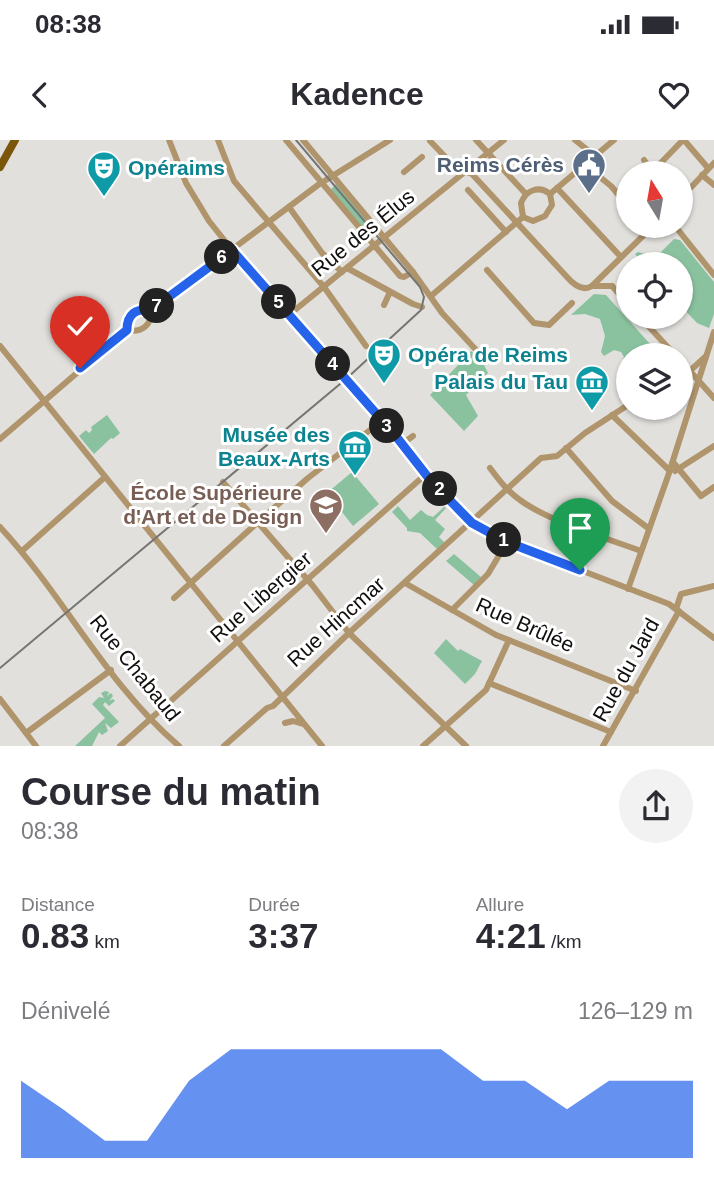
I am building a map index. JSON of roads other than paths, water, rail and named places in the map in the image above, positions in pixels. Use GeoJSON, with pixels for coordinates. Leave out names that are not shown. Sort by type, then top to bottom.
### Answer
{"type":"FeatureCollection","features":[{"type":"Feature","properties":{"kind":"main road"},"geometry":{"type":"LineString","coordinates":[[0,167],[13,144]]}},
{"type":"Feature","properties":{"kind":"street"},"geometry":{"type":"LineString","coordinates":[[169,140],[186,183],[209,221],[383,420],[426,474],[472,523],[507,542],[677,610],[714,638]]}},
{"type":"Feature","properties":{"kind":"street"},"geometry":{"type":"LineString","coordinates":[[218,140],[234,181],[324,287],[366,346]]}},
{"type":"Feature","properties":{"kind":"street"},"geometry":{"type":"LineString","coordinates":[[286,140],[320,184],[400,276],[404,277],[413,272]]}},
{"type":"Feature","properties":{"kind":"street"},"geometry":{"type":"LineString","coordinates":[[304,140],[413,272],[435,303],[478,352]]}},
{"type":"Feature","properties":{"kind":"street"},"geometry":{"type":"LineString","coordinates":[[0,439],[127,330],[128,318],[134,312],[151,310],[320,184],[390,140]]}},
{"type":"Feature","properties":{"kind":"street"},"geometry":{"type":"LineString","coordinates":[[476,140],[526,194]]}},
{"type":"Feature","properties":{"kind":"street","name":"Rue des Élus"},"geometry":{"type":"LineString","coordinates":[[290,314],[460,181],[466,172],[503,140]]}},
{"type":"Feature","properties":{"kind":"street"},"geometry":{"type":"LineString","coordinates":[[575,140],[595,156]]}},
{"type":"Feature","properties":{"kind":"street"},"geometry":{"type":"LineString","coordinates":[[550,194],[614,140]]}},
{"type":"Feature","properties":{"kind":"street"},"geometry":{"type":"LineString","coordinates":[[663,161],[683,140],[711,165],[693,185]]}},
{"type":"Feature","properties":{"kind":"street"},"geometry":{"type":"LineString","coordinates":[[431,143],[456,168],[472,174],[520,220],[571,281],[589,288],[612,286]]}},
{"type":"Feature","properties":{"kind":"street"},"geometry":{"type":"LineString","coordinates":[[404,172],[422,157]]}},
{"type":"Feature","properties":{"kind":"street"},"geometry":{"type":"LineString","coordinates":[[585,164],[616,192]]}},
{"type":"Feature","properties":{"kind":"street"},"geometry":{"type":"LineString","coordinates":[[702,175],[714,185]]}},
{"type":"Feature","properties":{"kind":"street"},"geometry":{"type":"LineString","coordinates":[[557,188],[616,252]]}},
{"type":"Feature","properties":{"kind":"street"},"geometry":{"type":"LineString","coordinates":[[431,296],[479,260],[520,220],[533,221],[545,216],[552,205],[550,194],[536,189],[526,194],[521,203],[520,220]]}},
{"type":"Feature","properties":{"kind":"street"},"geometry":{"type":"LineString","coordinates":[[468,190],[506,232]]}},
{"type":"Feature","properties":{"kind":"street"},"geometry":{"type":"LineString","coordinates":[[289,207],[322,253],[344,270],[422,307]]}},
{"type":"Feature","properties":{"kind":"street"},"geometry":{"type":"LineString","coordinates":[[625,252],[638,238]]}},
{"type":"Feature","properties":{"kind":"street"},"geometry":{"type":"LineString","coordinates":[[685,238],[714,275]]}},
{"type":"Feature","properties":{"kind":"street"},"geometry":{"type":"LineString","coordinates":[[589,288],[616,263]]}},
{"type":"Feature","properties":{"kind":"street"},"geometry":{"type":"LineString","coordinates":[[613,266],[612,286],[616,290]]}},
{"type":"Feature","properties":{"kind":"street"},"geometry":{"type":"LineString","coordinates":[[489,271],[534,323],[549,325],[572,303]]}},
{"type":"Feature","properties":{"kind":"street"},"geometry":{"type":"LineString","coordinates":[[384,305],[390,292]]}},
{"type":"Feature","properties":{"kind":"street"},"geometry":{"type":"LineString","coordinates":[[127,330],[145,328],[150,322],[151,310]]}},
{"type":"Feature","properties":{"kind":"street"},"geometry":{"type":"LineString","coordinates":[[651,329],[664,343]]}},
{"type":"Feature","properties":{"kind":"street"},"geometry":{"type":"LineString","coordinates":[[712,395],[693,398],[714,332]]}},
{"type":"Feature","properties":{"kind":"street"},"geometry":{"type":"LineString","coordinates":[[0,346],[322,746]]}},
{"type":"Feature","properties":{"kind":"street"},"geometry":{"type":"LineString","coordinates":[[693,369],[706,356]]}},
{"type":"Feature","properties":{"kind":"street"},"geometry":{"type":"LineString","coordinates":[[693,375],[712,395]]}},
{"type":"Feature","properties":{"kind":"street"},"geometry":{"type":"LineString","coordinates":[[616,412],[566,448],[612,501],[648,528]]}},
{"type":"Feature","properties":{"kind":"street"},"geometry":{"type":"LineString","coordinates":[[612,415],[669,474]]}},
{"type":"Feature","properties":{"kind":"street"},"geometry":{"type":"LineString","coordinates":[[174,598],[308,478],[383,420]]}},
{"type":"Feature","properties":{"kind":"street"},"geometry":{"type":"LineString","coordinates":[[628,589],[686,420]]}},
{"type":"Feature","properties":{"kind":"street"},"geometry":{"type":"LineString","coordinates":[[402,444],[412,436]]}},
{"type":"Feature","properties":{"kind":"street"},"geometry":{"type":"LineString","coordinates":[[669,474],[714,446]]}},
{"type":"Feature","properties":{"kind":"street","name":"Rue Hincmar"},"geometry":{"type":"LineString","coordinates":[[224,746],[541,458],[557,456],[566,448]]}},
{"type":"Feature","properties":{"kind":"street"},"geometry":{"type":"LineString","coordinates":[[673,462],[701,496],[714,487]]}},
{"type":"Feature","properties":{"kind":"street"},"geometry":{"type":"LineString","coordinates":[[490,468],[521,501],[548,515],[641,551]]}},
{"type":"Feature","properties":{"kind":"street","name":"Rue Libergier"},"geometry":{"type":"LineString","coordinates":[[120,746],[426,474]]}},
{"type":"Feature","properties":{"kind":"street"},"geometry":{"type":"LineString","coordinates":[[22,551],[105,477]]}},
{"type":"Feature","properties":{"kind":"street"},"geometry":{"type":"LineString","coordinates":[[223,482],[349,633],[466,746]]}},
{"type":"Feature","properties":{"kind":"street","name":"Rue Chabaud"},"geometry":{"type":"LineString","coordinates":[[0,527],[22,551],[149,719],[179,746]]}},
{"type":"Feature","properties":{"kind":"street"},"geometry":{"type":"LineString","coordinates":[[452,610],[488,574],[507,542]]}},
{"type":"Feature","properties":{"kind":"street","name":"Rue Brûlée"},"geometry":{"type":"LineString","coordinates":[[405,583],[509,640],[636,691]]}},
{"type":"Feature","properties":{"kind":"street"},"geometry":{"type":"LineString","coordinates":[[677,610],[681,594],[714,586]]}},
{"type":"Feature","properties":{"kind":"street","name":"Rue du Jard"},"geometry":{"type":"LineString","coordinates":[[603,746],[636,691],[677,610]]}},
{"type":"Feature","properties":{"kind":"street"},"geometry":{"type":"LineString","coordinates":[[423,746],[486,690],[509,640]]}},
{"type":"Feature","properties":{"kind":"street"},"geometry":{"type":"LineString","coordinates":[[26,733],[111,670]]}},
{"type":"Feature","properties":{"kind":"street"},"geometry":{"type":"LineString","coordinates":[[489,683],[611,732]]}},
{"type":"Feature","properties":{"kind":"street"},"geometry":{"type":"LineString","coordinates":[[2,701],[36,746]]}},
{"type":"Feature","properties":{"kind":"street"},"geometry":{"type":"LineString","coordinates":[[285,723],[296,721],[306,726]]}},
{"type":"Feature","properties":{"kind":"tram line"},"geometry":{"type":"LineString","coordinates":[[0,668],[346,379],[421,310],[424,297],[420,287],[296,140]]}},
{"type":"Feature","properties":{"kind":"place","name":"Reims Cérès"},"geometry":{"type":"Point","coordinates":[589,195]}},
{"type":"Feature","properties":{"kind":"place","name":"Opéraims"},"geometry":{"type":"Point","coordinates":[104,198]}},
{"type":"Feature","properties":{"kind":"place","name":"Opéra de Reims"},"geometry":{"type":"Point","coordinates":[384,385]}},
{"type":"Feature","properties":{"kind":"place","name":"Palais du Tau"},"geometry":{"type":"Point","coordinates":[592,412]}},
{"type":"Feature","properties":{"kind":"place","name":"Musée des Beaux-Arts"},"geometry":{"type":"Point","coordinates":[355,477]}},
{"type":"Feature","properties":{"kind":"place","name":"École Supérieure d'Art et de Design"},"geometry":{"type":"Point","coordinates":[326,535]}}]}
